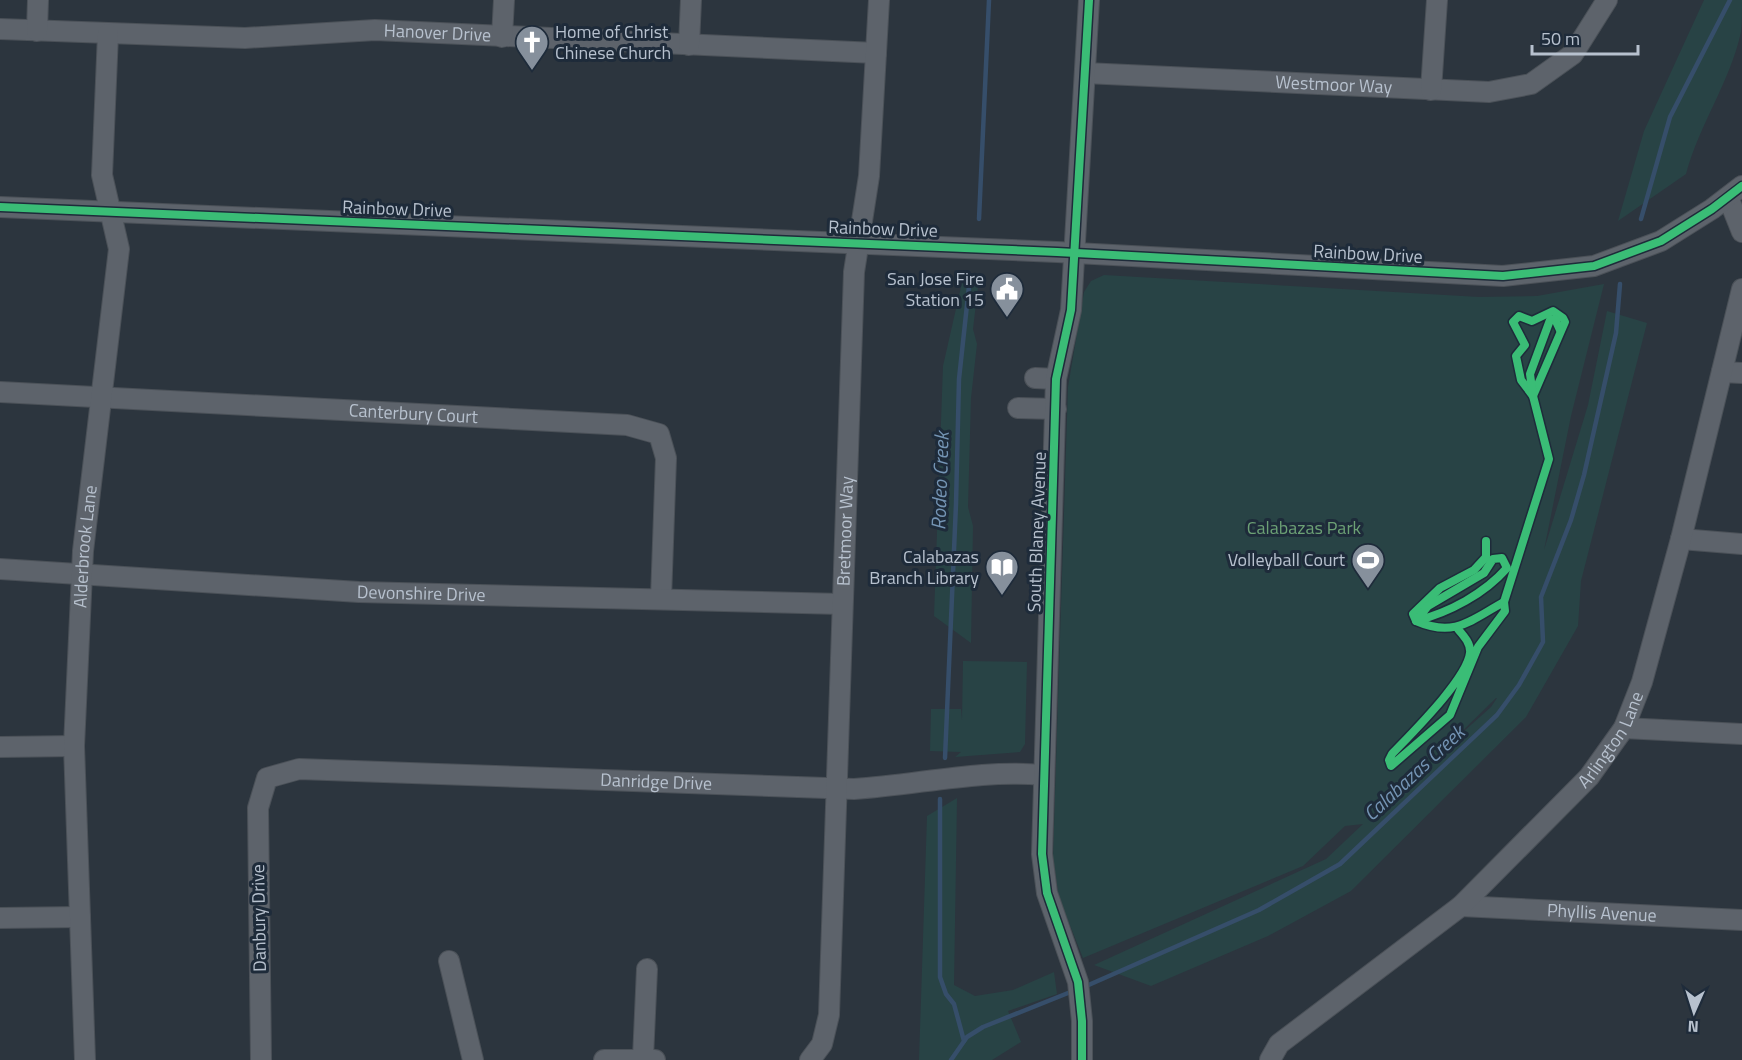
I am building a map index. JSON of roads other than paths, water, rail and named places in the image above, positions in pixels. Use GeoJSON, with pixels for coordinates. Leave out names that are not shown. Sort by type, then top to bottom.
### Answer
{"type":"FeatureCollection","features":[{"type":"Feature","properties":{"kind":"street"},"geometry":{"type":"LineString","coordinates":[[36,31],[38,0]]}},
{"type":"Feature","properties":{"kind":"street"},"geometry":{"type":"LineString","coordinates":[[502,37],[504,0]]}},
{"type":"Feature","properties":{"kind":"street"},"geometry":{"type":"LineString","coordinates":[[689,45],[691,0]]}},
{"type":"Feature","properties":{"kind":"street","name":"Bretmoor Way"},"geometry":{"type":"LineString","coordinates":[[810,1060],[822,1044],[829,1015],[841,604],[857,243],[869,176],[879,0]]}},
{"type":"Feature","properties":{"kind":"street","name":"South Blaney Avenue"},"geometry":{"type":"LineString","coordinates":[[1082,1060],[1079,991],[1054,918],[1043,874],[1043,775],[1056,379],[1070,327],[1089,0]]}},
{"type":"Feature","properties":{"kind":"street"},"geometry":{"type":"LineString","coordinates":[[1431,90],[1437,0]]}},
{"type":"Feature","properties":{"kind":"street","name":"Westmoor Way"},"geometry":{"type":"LineString","coordinates":[[1085,73],[1489,92],[1532,84],[1573,54],[1607,0]]}},
{"type":"Feature","properties":{"kind":"street","name":"Hanover Drive"},"geometry":{"type":"LineString","coordinates":[[0,29],[245,38],[375,30],[876,53]]}},
{"type":"Feature","properties":{"kind":"street","name":"Alderbrook Lane"},"geometry":{"type":"LineString","coordinates":[[85,1060],[74,746],[81,573],[119,249],[102,175],[108,34]]}},
{"type":"Feature","properties":{"kind":"street"},"geometry":{"type":"LineString","coordinates":[[1735,191],[1742,232]]}},
{"type":"Feature","properties":{"kind":"street","name":"Rainbow Drive"},"geometry":{"type":"LineString","coordinates":[[0,207],[857,243],[1503,276],[1594,267],[1661,241],[1735,191]]}},
{"type":"Feature","properties":{"kind":"street","name":"Arlington Lane"},"geometry":{"type":"LineString","coordinates":[[1270,1060],[1279,1044],[1461,906],[1589,777],[1624,728],[1642,682],[1681,539],[1732,373],[1742,289]]}},
{"type":"Feature","properties":{"kind":"street"},"geometry":{"type":"LineString","coordinates":[[1035,378],[1056,379]]}},
{"type":"Feature","properties":{"kind":"street","name":"Canterbury Court"},"geometry":{"type":"LineString","coordinates":[[0,392],[103,395],[627,425],[659,434],[666,458],[661,599]]}},
{"type":"Feature","properties":{"kind":"street"},"geometry":{"type":"LineString","coordinates":[[1018,408],[1056,409]]}},
{"type":"Feature","properties":{"kind":"street"},"geometry":{"type":"LineString","coordinates":[[1681,539],[1742,544]]}},
{"type":"Feature","properties":{"kind":"street","name":"Devonshire Drive"},"geometry":{"type":"LineString","coordinates":[[0,569],[359,592],[841,604]]}},
{"type":"Feature","properties":{"kind":"street"},"geometry":{"type":"LineString","coordinates":[[1624,728],[1742,734]]}},
{"type":"Feature","properties":{"kind":"street"},"geometry":{"type":"LineString","coordinates":[[0,747],[74,746]]}},
{"type":"Feature","properties":{"kind":"street","name":"Danridge Drive"},"geometry":{"type":"LineString","coordinates":[[267,778],[299,769],[837,788],[903,786],[983,773],[1043,775]]}},
{"type":"Feature","properties":{"kind":"street","name":"Danbury Drive"},"geometry":{"type":"LineString","coordinates":[[261,1060],[258,808],[267,778]]}},
{"type":"Feature","properties":{"kind":"street","name":"Phyllis Avenue"},"geometry":{"type":"LineString","coordinates":[[1461,906],[1742,920]]}},
{"type":"Feature","properties":{"kind":"street"},"geometry":{"type":"LineString","coordinates":[[0,918],[80,917]]}},
{"type":"Feature","properties":{"kind":"street"},"geometry":{"type":"LineString","coordinates":[[449,961],[473,1060]]}},
{"type":"Feature","properties":{"kind":"street"},"geometry":{"type":"LineString","coordinates":[[604,1060],[649,1059],[647,969]]}},
{"type":"Feature","properties":{"kind":"waterway","name":"Rodeo Creek"},"geometry":{"type":"LineString","coordinates":[[979,219],[989,0]]}},
{"type":"Feature","properties":{"kind":"waterway","name":"Calabazas Creek"},"geometry":{"type":"LineString","coordinates":[[1641,219],[1670,117],[1730,0]]}},
{"type":"Feature","properties":{"kind":"waterway","name":"Rodeo Creek"},"geometry":{"type":"LineString","coordinates":[[945,758],[959,379],[970,277]]}},
{"type":"Feature","properties":{"kind":"waterway","name":"Calabazas Creek"},"geometry":{"type":"LineString","coordinates":[[1084,987],[1259,910],[1340,864],[1497,715],[1519,685],[1543,642],[1541,597],[1571,520],[1584,475],[1616,333],[1620,284]]}},
{"type":"Feature","properties":{"kind":"waterway","name":"Rodeo Creek"},"geometry":{"type":"LineString","coordinates":[[940,799],[940,977],[946,994],[954,1004],[964,1041]]}},
{"type":"Feature","properties":{"kind":"waterway","name":"Calabazas Creek"},"geometry":{"type":"LineString","coordinates":[[951,1060],[967,1037],[983,1027],[1073,991]]}},
{"type":"Feature","properties":{"kind":"place","name":"Home of Christ Chinese Church"},"geometry":{"type":"Point","coordinates":[532,71]}},
{"type":"Feature","properties":{"kind":"place","name":"San Jose Fire Station 15"},"geometry":{"type":"Point","coordinates":[1007,318]}},
{"type":"Feature","properties":{"kind":"place","name":"Volleyball Court"},"geometry":{"type":"Point","coordinates":[1368,589]}},
{"type":"Feature","properties":{"kind":"place","name":"Calabazas Branch Library"},"geometry":{"type":"Point","coordinates":[1002,596]}},
{"type":"Feature","properties":{"kind":"park label","name":"Calabazas Park"},"geometry":{"type":"Point","coordinates":[1304,528]}}]}
